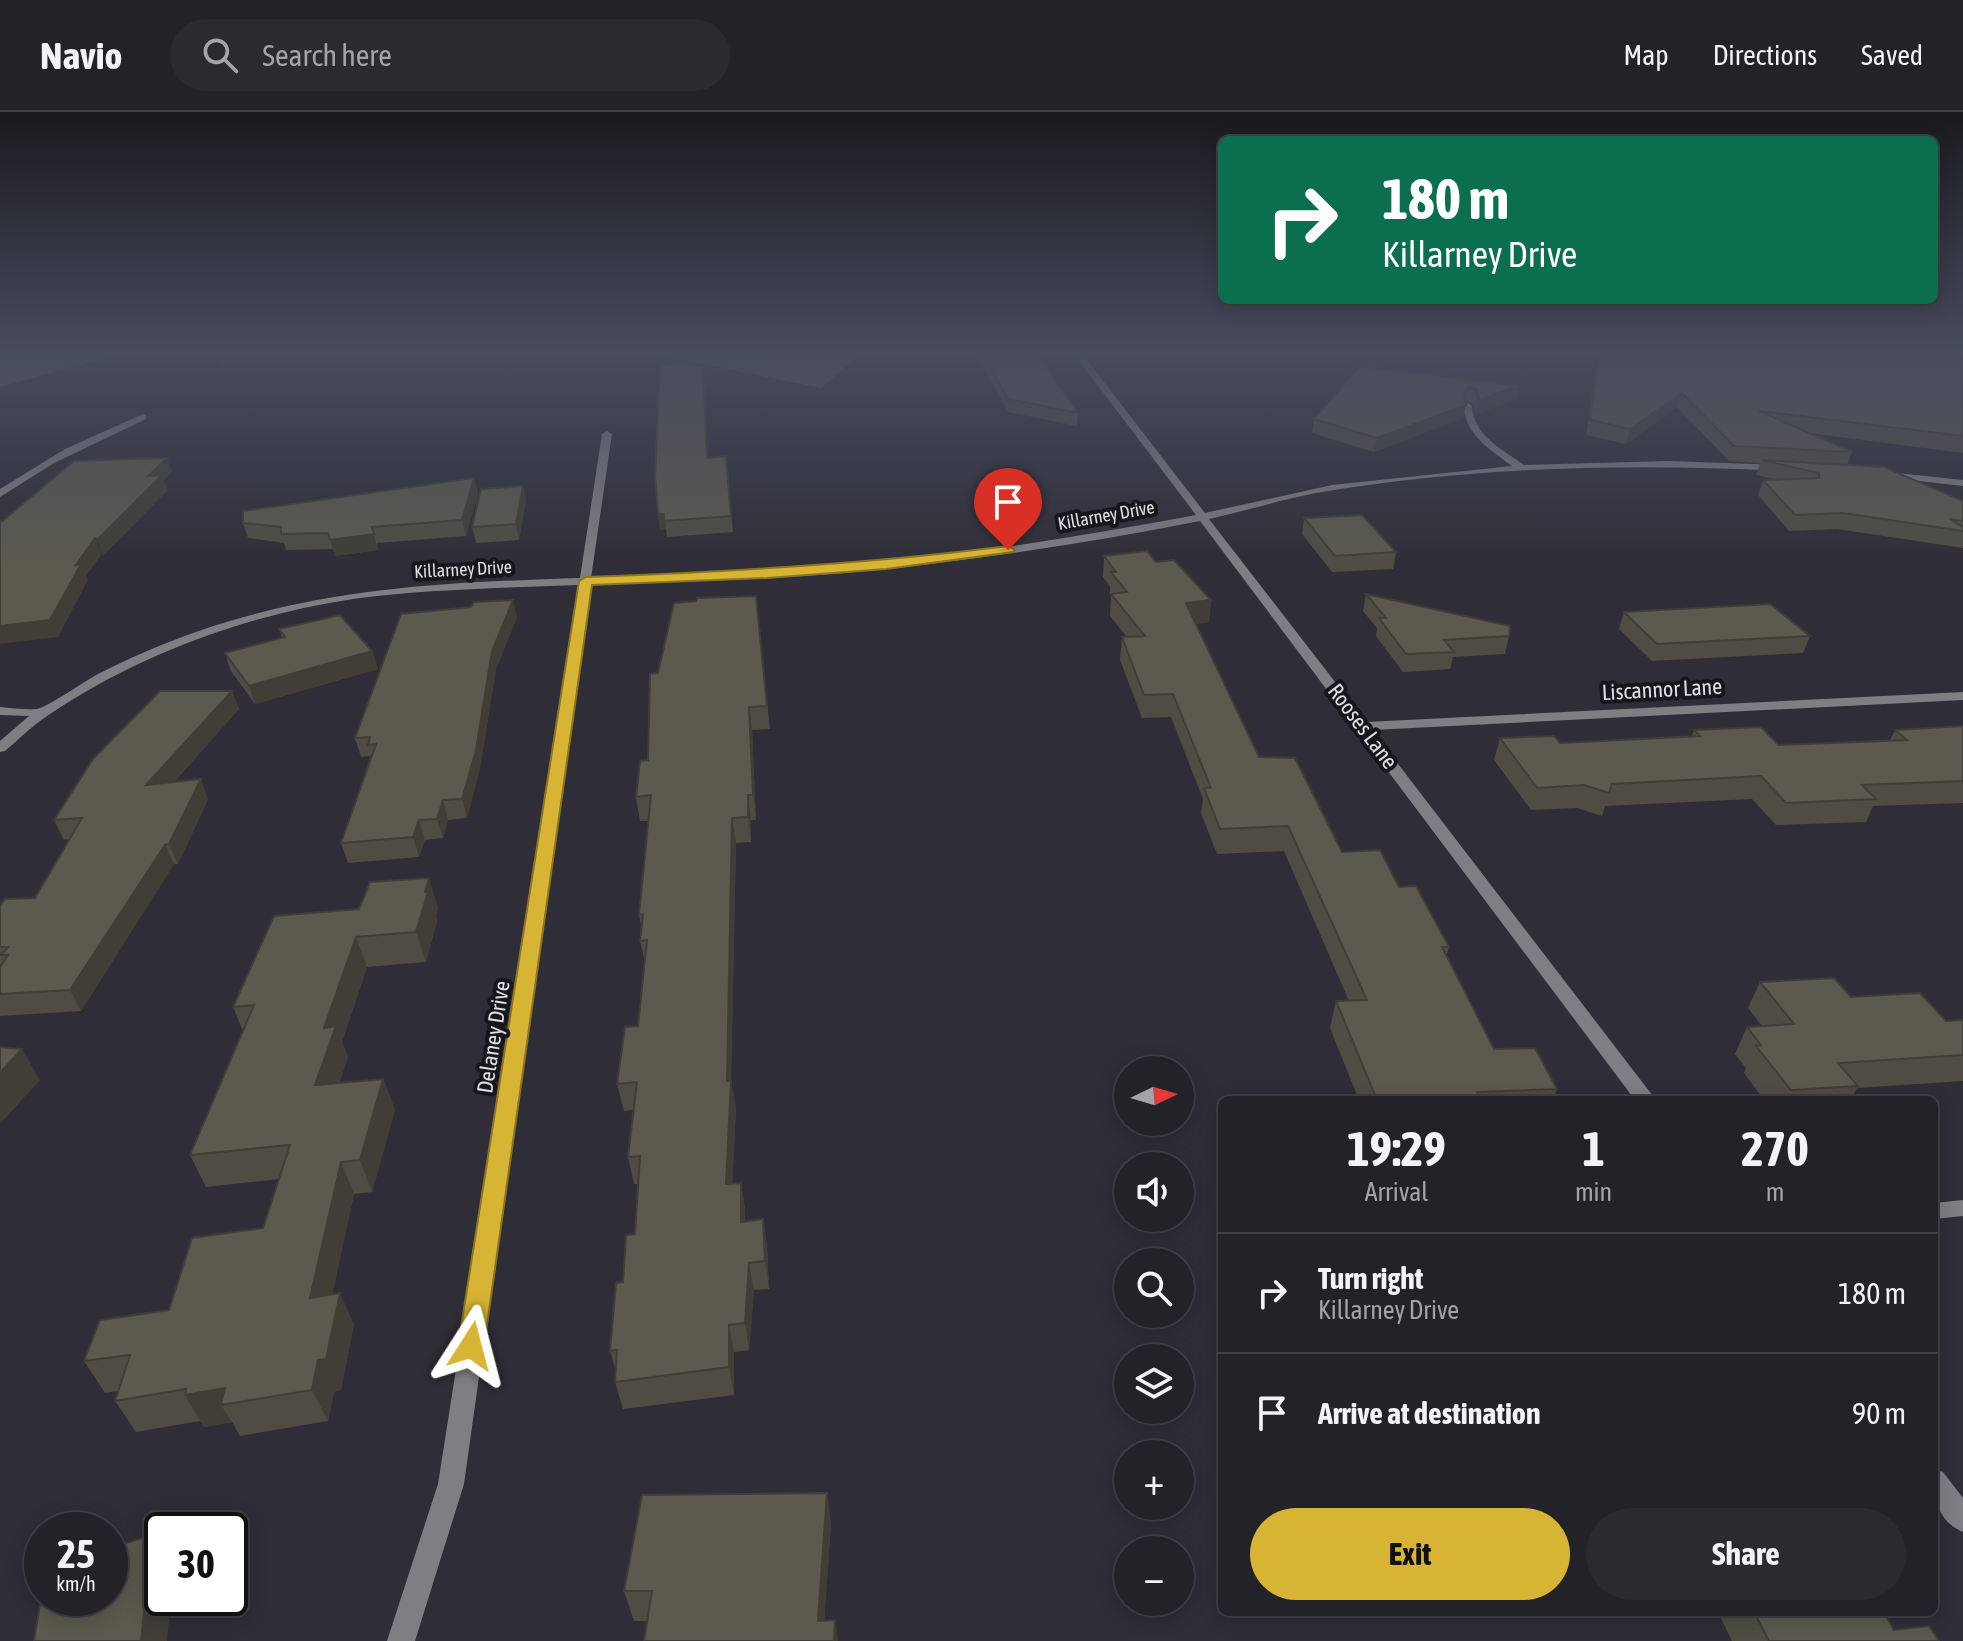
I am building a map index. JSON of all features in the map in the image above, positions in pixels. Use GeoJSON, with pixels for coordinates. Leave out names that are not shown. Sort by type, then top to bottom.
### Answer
{"type":"FeatureCollection","features":[{"type":"Feature","properties":{"kind":"street"},"geometry":{"type":"LineString","coordinates":[[0,494],[17,480],[72,449],[129,423]]}},
{"type":"Feature","properties":{"kind":"street","name":"Rooses Lane"},"geometry":{"type":"LineString","coordinates":[[1131,423],[1643,1096]]}},
{"type":"Feature","properties":{"kind":"street"},"geometry":{"type":"LineString","coordinates":[[1472,423],[1521,468]]}},
{"type":"Feature","properties":{"kind":"street","name":"Delaney Drive"},"geometry":{"type":"LineString","coordinates":[[401,1641],[424,1574],[436,1523],[451,1484],[607,434]]}},
{"type":"Feature","properties":{"kind":"street","name":"Killarney Drive"},"geometry":{"type":"LineString","coordinates":[[0,748],[41,713],[137,659],[233,623],[300,606],[416,588],[767,574],[886,565],[1008,550],[1203,517],[1260,501],[1329,488],[1521,468],[1639,465],[1797,469]]}},
{"type":"Feature","properties":{"kind":"street"},"geometry":{"type":"LineString","coordinates":[[1877,474],[1963,483]]}},
{"type":"Feature","properties":{"kind":"street","name":"Liscannor Lane"},"geometry":{"type":"LineString","coordinates":[[1364,726],[1963,696]]}},
{"type":"Feature","properties":{"kind":"street"},"geometry":{"type":"LineString","coordinates":[[0,711],[41,713]]}},
{"type":"Feature","properties":{"kind":"street"},"geometry":{"type":"LineString","coordinates":[[1938,1211],[1963,1208]]}},
{"type":"Feature","properties":{"kind":"street"},"geometry":{"type":"LineString","coordinates":[[1938,1486],[1963,1519]]}},
{"type":"Feature","properties":{"kind":"building"},"geometry":{"type":"Polygon","coordinates":[[[657,423],[705,423],[707,458],[726,456],[731,516],[664,521],[664,514],[658,514],[655,476],[657,423]]]}},
{"type":"Feature","properties":{"kind":"building"},"geometry":{"type":"Polygon","coordinates":[[[1328,423],[1417,423],[1377,438],[1328,423]]]}},
{"type":"Feature","properties":{"kind":"building"},"geometry":{"type":"Polygon","coordinates":[[[1605,423],[1638,423],[1630,429],[1605,423]]]}},
{"type":"Feature","properties":{"kind":"building"},"geometry":{"type":"Polygon","coordinates":[[[1712,423],[1787,423],[1852,452],[1734,446],[1712,423]]]}},
{"type":"Feature","properties":{"kind":"building"},"geometry":{"type":"Polygon","coordinates":[[[1860,423],[1963,423],[1963,436],[1860,423]]]}},
{"type":"Feature","properties":{"kind":"building"},"geometry":{"type":"Polygon","coordinates":[[[167,458],[148,476],[162,475],[97,540],[95,538],[76,565],[81,564],[50,620],[0,626],[0,523],[74,461],[167,458]]]}},
{"type":"Feature","properties":{"kind":"building"},"geometry":{"type":"Polygon","coordinates":[[[1761,460],[1884,467],[1963,501],[1963,521],[1950,519],[1963,527],[1963,531],[1843,513],[1795,515],[1763,480],[1819,478],[1819,473],[1761,460]]]}},
{"type":"Feature","properties":{"kind":"building"},"geometry":{"type":"Polygon","coordinates":[[[474,478],[462,520],[372,527],[374,534],[330,540],[328,533],[281,534],[281,527],[243,523],[243,511],[474,478]]]}},
{"type":"Feature","properties":{"kind":"building"},"geometry":{"type":"Polygon","coordinates":[[[523,486],[516,524],[472,527],[481,489],[523,486]]]}},
{"type":"Feature","properties":{"kind":"building"},"geometry":{"type":"Polygon","coordinates":[[[1362,515],[1396,552],[1335,556],[1304,518],[1362,515]]]}},
{"type":"Feature","properties":{"kind":"building"},"geometry":{"type":"Polygon","coordinates":[[[1147,551],[1156,562],[1174,560],[1211,600],[1186,603],[1259,757],[1295,758],[1342,852],[1380,850],[1399,887],[1416,886],[1449,947],[1442,947],[1494,1049],[1535,1048],[1557,1089],[1477,1092],[1479,1096],[1375,1096],[1336,1001],[1367,1000],[1288,826],[1220,829],[1204,788],[1211,788],[1173,694],[1144,695],[1122,637],[1145,636],[1111,594],[1127,592],[1111,572],[1116,572],[1104,556],[1147,551]]]}},
{"type":"Feature","properties":{"kind":"building"},"geometry":{"type":"Polygon","coordinates":[[[1366,594],[1510,626],[1509,636],[1444,640],[1454,652],[1406,654],[1379,618],[1386,618],[1366,594]]]}},
{"type":"Feature","properties":{"kind":"building"},"geometry":{"type":"Polygon","coordinates":[[[756,596],[767,706],[749,707],[753,795],[748,795],[748,817],[732,818],[727,1081],[731,1081],[726,1184],[741,1183],[741,1222],[763,1219],[765,1261],[749,1263],[745,1323],[729,1325],[729,1367],[615,1382],[617,1350],[610,1351],[616,1283],[623,1282],[626,1235],[635,1234],[640,1156],[628,1157],[637,1082],[617,1084],[625,1027],[638,1026],[647,940],[640,941],[643,914],[639,915],[651,795],[636,797],[640,761],[648,760],[650,674],[658,673],[674,603],[696,601],[697,598],[756,596]]]}},
{"type":"Feature","properties":{"kind":"building"},"geometry":{"type":"Polygon","coordinates":[[[513,600],[492,651],[476,750],[462,799],[443,800],[437,819],[419,820],[413,837],[341,843],[376,744],[368,745],[370,737],[355,738],[401,614],[471,607],[474,602],[513,600]]]}},
{"type":"Feature","properties":{"kind":"building"},"geometry":{"type":"Polygon","coordinates":[[[1770,604],[1810,636],[1657,644],[1624,612],[1770,604]]]}},
{"type":"Feature","properties":{"kind":"building"},"geometry":{"type":"Polygon","coordinates":[[[340,615],[372,651],[249,686],[225,653],[285,637],[279,629],[340,615]]]}},
{"type":"Feature","properties":{"kind":"building"},"geometry":{"type":"Polygon","coordinates":[[[160,691],[232,691],[146,785],[201,779],[169,844],[165,845],[70,990],[0,994],[0,967],[8,955],[1,955],[8,947],[0,947],[0,906],[5,899],[35,898],[82,818],[54,820],[93,759],[160,691]]]}},
{"type":"Feature","properties":{"kind":"building"},"geometry":{"type":"Polygon","coordinates":[[[1963,726],[1963,781],[1862,785],[1876,799],[1786,803],[1761,776],[1612,784],[1609,793],[1584,785],[1537,788],[1500,738],[1554,736],[1560,743],[1700,736],[1694,730],[1761,727],[1778,745],[1907,740],[1895,730],[1963,726]]]}},
{"type":"Feature","properties":{"kind":"building"},"geometry":{"type":"Polygon","coordinates":[[[429,878],[416,932],[356,937],[324,1028],[336,1026],[315,1085],[383,1079],[360,1160],[341,1162],[310,1298],[340,1293],[326,1359],[318,1360],[312,1390],[221,1405],[225,1388],[185,1395],[186,1389],[115,1401],[130,1355],[84,1361],[100,1320],[169,1310],[192,1238],[263,1228],[290,1145],[190,1155],[254,1005],[233,1007],[274,916],[359,909],[370,882],[429,878]]]}},
{"type":"Feature","properties":{"kind":"building"},"geometry":{"type":"Polygon","coordinates":[[[1834,978],[1851,997],[1920,993],[1946,1021],[1963,1020],[1963,1055],[1838,1063],[1858,1086],[1791,1090],[1756,1046],[1761,1045],[1747,1027],[1794,1024],[1760,982],[1834,978]]]}},
{"type":"Feature","properties":{"kind":"building"},"geometry":{"type":"Polygon","coordinates":[[[0,1047],[22,1049],[0,1073],[0,1047]]]}},
{"type":"Feature","properties":{"kind":"building"},"geometry":{"type":"Polygon","coordinates":[[[827,1493],[818,1621],[835,1620],[834,1641],[644,1641],[652,1591],[624,1591],[642,1495],[827,1493]]]}},
{"type":"Feature","properties":{"kind":"building"},"geometry":{"type":"Polygon","coordinates":[[[144,1537],[141,1641],[34,1641],[38,1616],[128,1616],[128,1542],[144,1537]]]}},
{"type":"Feature","properties":{"kind":"building"},"geometry":{"type":"Polygon","coordinates":[[[1756,1616],[1886,1616],[1894,1630],[1929,1626],[1939,1641],[1769,1641],[1756,1616]]]}},
{"type":"Feature","properties":{"kind":"route"},"geometry":{"type":"LineString","coordinates":[[471,1346],[586,581],[767,574],[886,565],[1008,550]]}}]}
